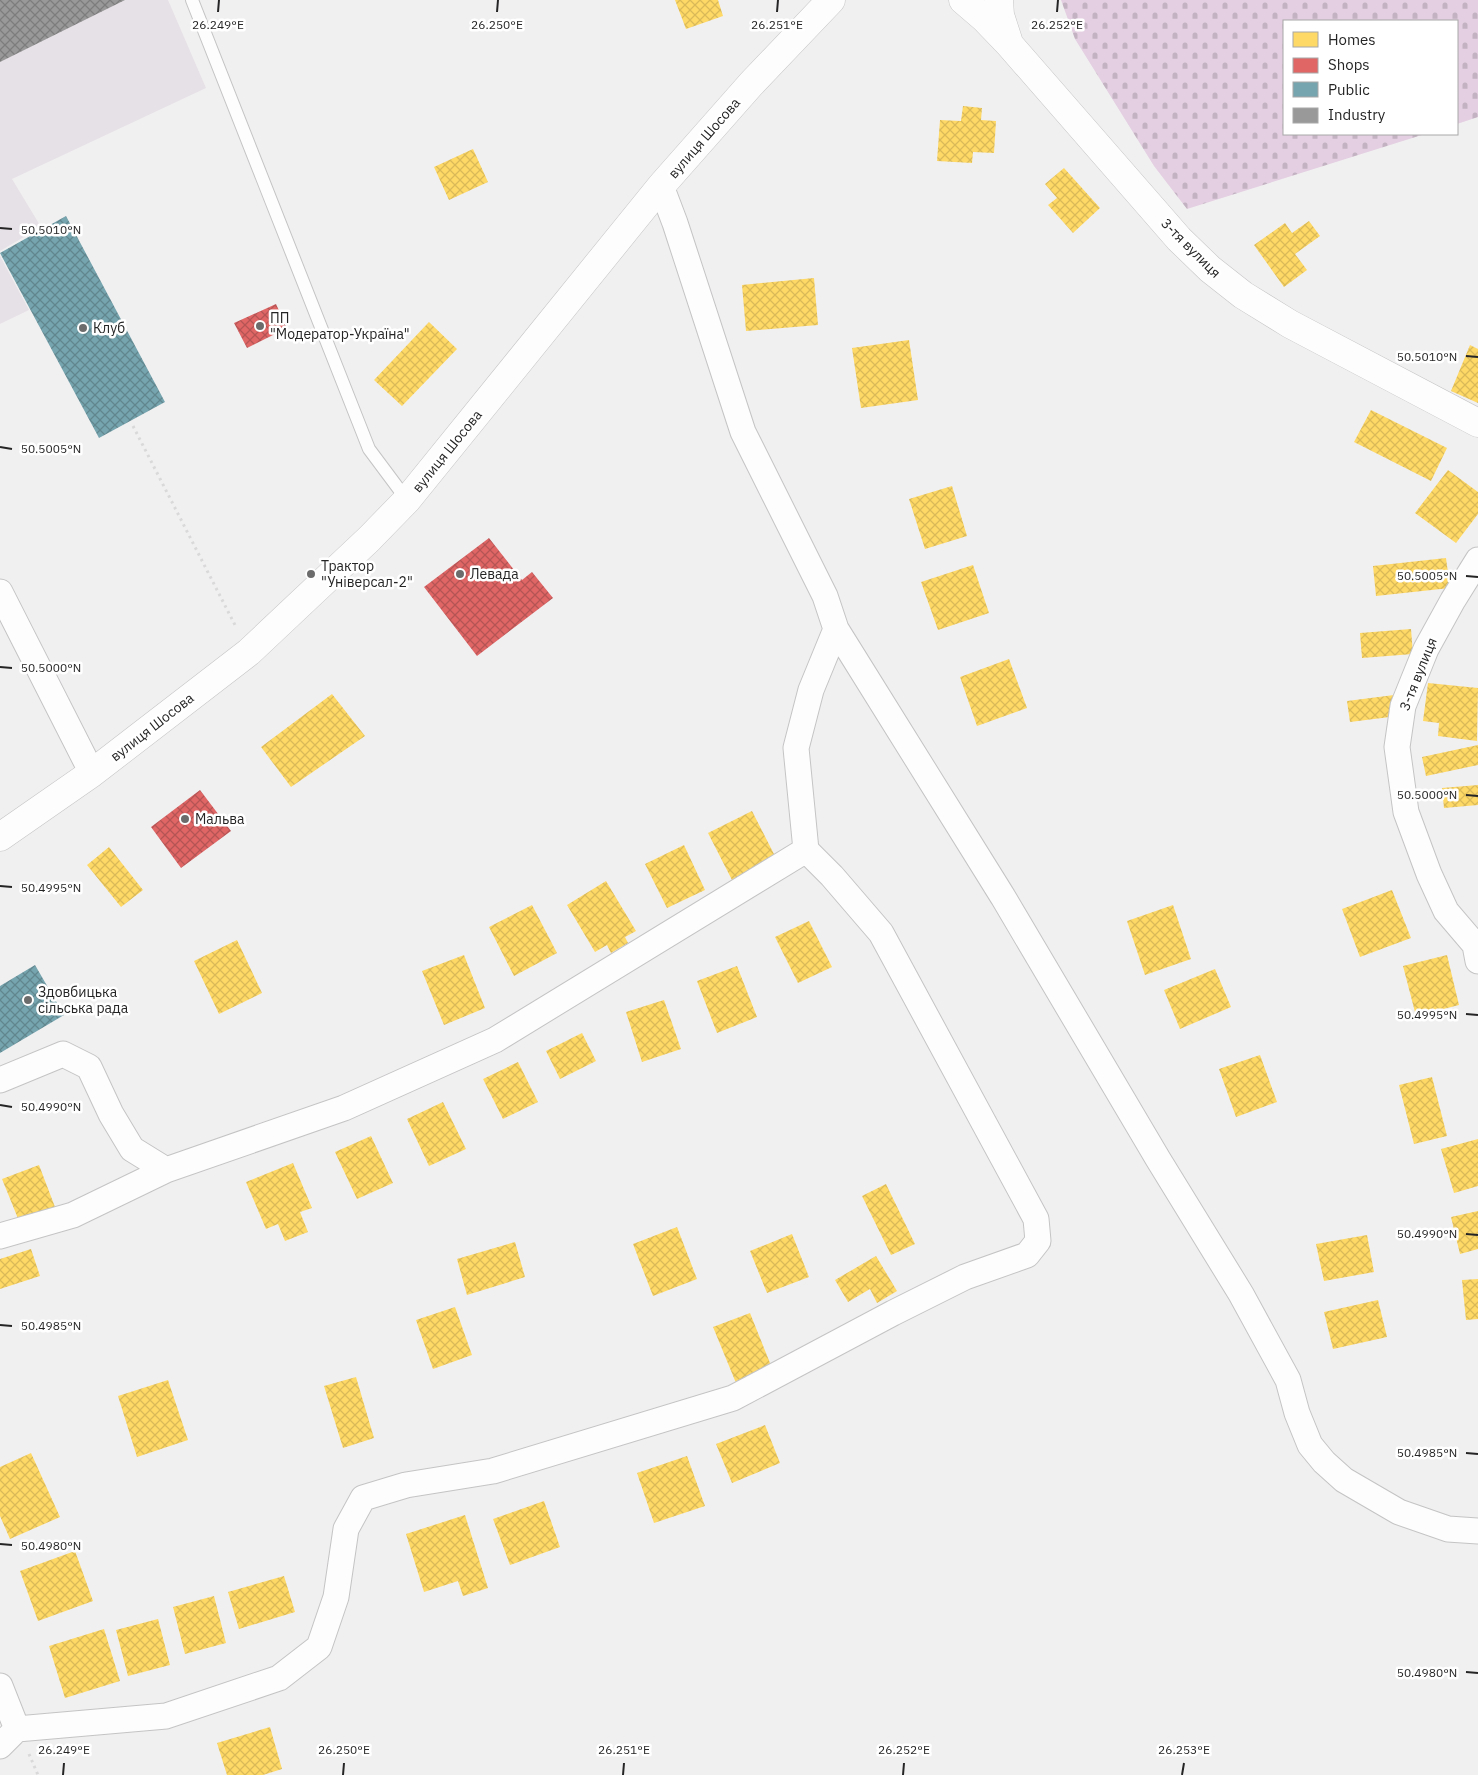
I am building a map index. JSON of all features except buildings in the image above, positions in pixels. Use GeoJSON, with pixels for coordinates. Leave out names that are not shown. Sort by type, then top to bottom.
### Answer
{"type":"FeatureCollection","features":[{"type":"Feature","properties":{"kind":"main road","name":"вулиця Шосова"},"geometry":{"type":"LineString","coordinates":[[0,837],[92,773],[249,652],[369,540],[407,500],[662,186],[751,84],[831,0]]}},
{"type":"Feature","properties":{"kind":"main road","name":"3-тя вулиця"},"geometry":{"type":"LineString","coordinates":[[963,0],[985,6],[1009,44],[1179,239],[1210,269],[1243,295],[1290,324],[1478,423]]}},
{"type":"Feature","properties":{"kind":"street"},"geometry":{"type":"LineString","coordinates":[[662,186],[743,432],[824,596],[836,629],[1003,897],[1241,1294],[1288,1380],[1297,1413],[1310,1445],[1324,1462],[1344,1480],[1399,1512],[1448,1529],[1478,1531]]}},
{"type":"Feature","properties":{"kind":"street","name":"3-тя вулиця"},"geometry":{"type":"LineString","coordinates":[[1478,560],[1426,648],[1403,706],[1397,747],[1406,812],[1429,874],[1446,911],[1475,945],[1478,961]]}},
{"type":"Feature","properties":{"kind":"street"},"geometry":{"type":"LineString","coordinates":[[0,592],[92,773]]}},
{"type":"Feature","properties":{"kind":"street"},"geometry":{"type":"LineString","coordinates":[[0,1686],[8,1737],[166,1716],[279,1678],[318,1647],[336,1597],[346,1529],[363,1498],[406,1485],[493,1470],[733,1398],[956,1281],[1027,1255],[1038,1242],[1036,1219],[881,933],[832,876],[806,850],[796,748],[811,690],[836,629]]}},
{"type":"Feature","properties":{"kind":"street"},"geometry":{"type":"LineString","coordinates":[[0,1236],[73,1215],[166,1170],[344,1108],[495,1040],[806,850]]}},
{"type":"Feature","properties":{"kind":"street"},"geometry":{"type":"LineString","coordinates":[[0,1080],[63,1054],[89,1067],[111,1114],[132,1149],[166,1170]]}},
{"type":"Feature","properties":{"kind":"lane"},"geometry":{"type":"LineString","coordinates":[[192,0],[368,449],[407,500]]}},
{"type":"Feature","properties":{"kind":"path"},"geometry":{"type":"LineString","coordinates":[[133,426],[249,652]]}},
{"type":"Feature","properties":{"kind":"shaded area"},"geometry":{"type":"Polygon","coordinates":[[[0,0],[168,0],[206,88],[12,179],[41,227],[0,251],[0,0]]]}},
{"type":"Feature","properties":{"kind":"shaded area"},"geometry":{"type":"Polygon","coordinates":[[[0,256],[29,310],[0,324],[0,256]]]}},
{"type":"Feature","properties":{"kind":"green space"},"geometry":{"type":"Polygon","coordinates":[[[1061,0],[1478,0],[1478,117],[1458,124],[1458,20],[1283,20],[1283,135],[1422,135],[1187,209],[1154,166],[1075,39],[1061,0]]]}},
{"type":"Feature","properties":{"kind":"place","name":"ПП \"Модератор-Україна\""},"geometry":{"type":"Point","coordinates":[260,326]}},
{"type":"Feature","properties":{"kind":"place","name":"Клуб"},"geometry":{"type":"Point","coordinates":[83,328]}},
{"type":"Feature","properties":{"kind":"place","name":"Трактор \"Універсал-2\""},"geometry":{"type":"Point","coordinates":[311,574]}},
{"type":"Feature","properties":{"kind":"place","name":"Левада"},"geometry":{"type":"Point","coordinates":[460,574]}},
{"type":"Feature","properties":{"kind":"place","name":"Мальва"},"geometry":{"type":"Point","coordinates":[185,819]}},
{"type":"Feature","properties":{"kind":"place","name":"Здовбицька сільська рада"},"geometry":{"type":"Point","coordinates":[28,1000]}}]}
